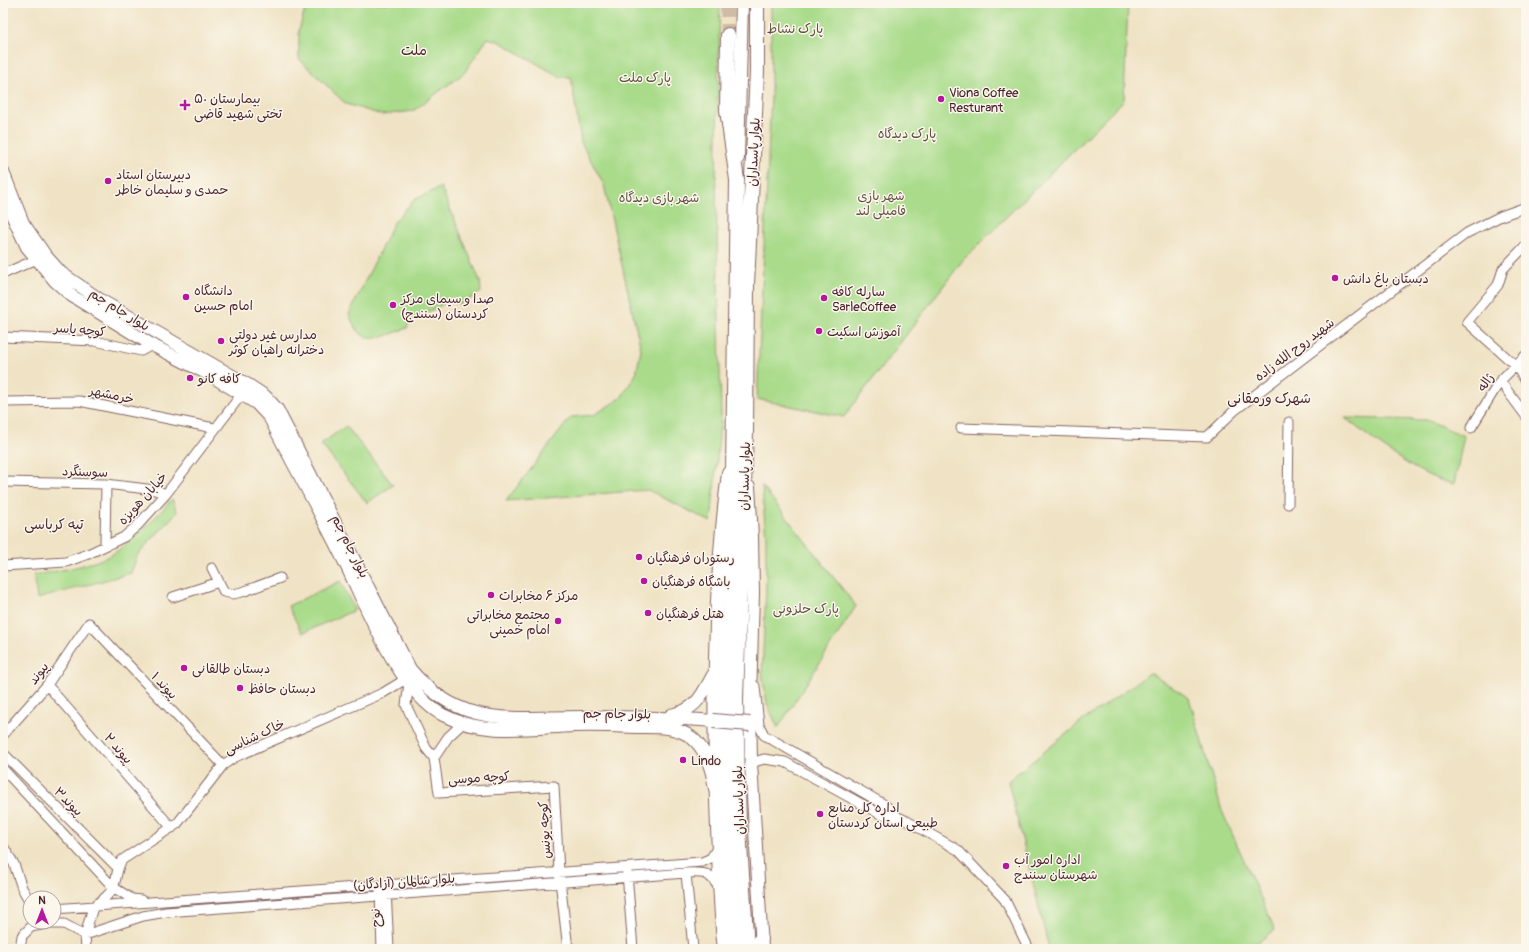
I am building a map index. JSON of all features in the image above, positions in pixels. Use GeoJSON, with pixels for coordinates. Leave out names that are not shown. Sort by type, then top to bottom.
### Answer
{"type":"FeatureCollection","features":[{"type":"Feature","properties":{"kind":"main road","name":"بلوار پاسداران"},"geometry":{"type":"LineString","coordinates":[[742,3],[738,180],[739,432],[736,698],[739,830],[747,949]]}},
{"type":"Feature","properties":{"kind":"main road","name":"بلوار پاسداران"},"geometry":{"type":"LineString","coordinates":[[728,948],[728,832],[725,751],[726,657],[747,300],[757,71],[757,3]]}},
{"type":"Feature","properties":{"kind":"main road"},"geometry":{"type":"LineString","coordinates":[[728,36],[727,110],[738,180]]}},
{"type":"Feature","properties":{"kind":"main road","name":"بلوار جام جم"},"geometry":{"type":"LineString","coordinates":[[3,172],[24,223],[44,255],[61,273],[102,302],[250,386],[265,396],[277,409],[288,427],[410,669],[420,681],[446,702],[463,709],[525,724],[666,728],[682,732],[697,743],[707,757],[713,775],[715,789]]}},
{"type":"Feature","properties":{"kind":"main road","name":"بلوار جام جم"},"geometry":{"type":"LineString","coordinates":[[3,196],[7,217],[27,248],[55,281],[72,296],[152,345],[210,375],[256,403],[270,418],[346,565],[368,613],[407,681],[430,707],[463,723],[501,730],[525,724],[570,717],[657,718],[713,721]]}},
{"type":"Feature","properties":{"kind":"main road"},"geometry":{"type":"LineString","coordinates":[[739,432],[752,536],[753,593],[750,670],[750,724],[758,946]]}},
{"type":"Feature","properties":{"kind":"main road"},"geometry":{"type":"LineString","coordinates":[[728,948],[720,889],[713,721],[714,672],[720,535],[739,432]]}},
{"type":"Feature","properties":{"kind":"main road"},"geometry":{"type":"LineString","coordinates":[[657,718],[691,709],[701,698],[714,672]]}},
{"type":"Feature","properties":{"kind":"main road"},"geometry":{"type":"LineString","coordinates":[[713,721],[750,724]]}},
{"type":"Feature","properties":{"kind":"street","name":"شهید روح الله زاده"},"geometry":{"type":"LineString","coordinates":[[961,428],[1207,437],[1234,411],[1466,233],[1501,216],[1526,207]]}},
{"type":"Feature","properties":{"kind":"street"},"geometry":{"type":"LineString","coordinates":[[1526,245],[1503,269],[1498,285],[1467,322],[1515,365],[1526,381]]}},
{"type":"Feature","properties":{"kind":"street"},"geometry":{"type":"LineString","coordinates":[[3,274],[37,259]]}},
{"type":"Feature","properties":{"kind":"street","name":"کوچه یاسر"},"geometry":{"type":"LineString","coordinates":[[3,337],[95,341],[141,351],[152,345]]}},
{"type":"Feature","properties":{"kind":"street","name":"ژاله"},"geometry":{"type":"LineString","coordinates":[[1471,428],[1500,381],[1526,355]]}},
{"type":"Feature","properties":{"kind":"street"},"geometry":{"type":"LineString","coordinates":[[1500,381],[1526,416]]}},
{"type":"Feature","properties":{"kind":"street","name":"خیابان هویزه"},"geometry":{"type":"LineString","coordinates":[[3,566],[66,562],[124,537],[138,525],[166,494],[241,394]]}},
{"type":"Feature","properties":{"kind":"street","name":"خرمشهر"},"geometry":{"type":"LineString","coordinates":[[3,402],[79,401],[214,428]]}},
{"type":"Feature","properties":{"kind":"street"},"geometry":{"type":"LineString","coordinates":[[1288,504],[1289,422]]}},
{"type":"Feature","properties":{"kind":"street","name":"سوسنگرد"},"geometry":{"type":"LineString","coordinates":[[3,482],[106,484],[155,490],[166,494]]}},
{"type":"Feature","properties":{"kind":"street"},"geometry":{"type":"LineString","coordinates":[[105,546],[106,484]]}},
{"type":"Feature","properties":{"kind":"street"},"geometry":{"type":"LineString","coordinates":[[212,568],[224,592],[233,594],[280,578]]}},
{"type":"Feature","properties":{"kind":"street"},"geometry":{"type":"LineString","coordinates":[[173,597],[219,582]]}},
{"type":"Feature","properties":{"kind":"street","name":"پیوند"},"geometry":{"type":"LineString","coordinates":[[3,735],[47,684],[89,623]]}},
{"type":"Feature","properties":{"kind":"street","name":"پیوند ۱"},"geometry":{"type":"LineString","coordinates":[[89,623],[223,765]]}},
{"type":"Feature","properties":{"kind":"street"},"geometry":{"type":"LineString","coordinates":[[750,670],[755,689],[759,725],[764,735],[886,805],[898,818]]}},
{"type":"Feature","properties":{"kind":"street"},"geometry":{"type":"LineString","coordinates":[[407,681],[406,705],[426,748],[434,758],[448,737],[463,723]]}},
{"type":"Feature","properties":{"kind":"street","name":"خاک شناسی"},"geometry":{"type":"LineString","coordinates":[[117,867],[122,860],[177,824],[223,765],[235,757],[383,693],[407,681]]}},
{"type":"Feature","properties":{"kind":"street","name":"پیوند ۲"},"geometry":{"type":"LineString","coordinates":[[47,684],[172,828]]}},
{"type":"Feature","properties":{"kind":"street","name":"پیوند۳"},"geometry":{"type":"LineString","coordinates":[[3,753],[117,867]]}},
{"type":"Feature","properties":{"kind":"street","name":"کوچه موسی"},"geometry":{"type":"LineString","coordinates":[[434,758],[439,793],[554,786]]}},
{"type":"Feature","properties":{"kind":"street"},"geometry":{"type":"LineString","coordinates":[[751,763],[764,759],[785,762],[880,814],[898,818],[958,850],[1005,900],[1029,949]]}},
{"type":"Feature","properties":{"kind":"street","name":"پیوند۳"},"geometry":{"type":"LineString","coordinates":[[3,769],[113,887],[132,898],[148,901]]}},
{"type":"Feature","properties":{"kind":"street"},"geometry":{"type":"LineString","coordinates":[[821,781],[826,771]]}},
{"type":"Feature","properties":{"kind":"street","name":"کوچه یونس"},"geometry":{"type":"LineString","coordinates":[[554,786],[559,872],[568,949]]}},
{"type":"Feature","properties":{"kind":"street"},"geometry":{"type":"LineString","coordinates":[[3,846],[14,864],[23,890]]}},
{"type":"Feature","properties":{"kind":"street","name":"بلوار شالمان (آزادگان)"},"geometry":{"type":"LineString","coordinates":[[62,909],[148,901],[702,862],[711,858],[718,847]]}},
{"type":"Feature","properties":{"kind":"street"},"geometry":{"type":"LineString","coordinates":[[86,949],[85,935],[93,907],[106,897],[113,887],[117,867]]}},
{"type":"Feature","properties":{"kind":"street"},"geometry":{"type":"LineString","coordinates":[[626,868],[633,949]]}},
{"type":"Feature","properties":{"kind":"street","name":"بلوار شالمان (آزادگان)"},"geometry":{"type":"LineString","coordinates":[[85,935],[143,916],[166,912],[686,873],[704,872],[712,877],[720,889]]}},
{"type":"Feature","properties":{"kind":"street"},"geometry":{"type":"LineString","coordinates":[[686,873],[693,949]]}},
{"type":"Feature","properties":{"kind":"street","name":"نوح"},"geometry":{"type":"LineString","coordinates":[[383,885],[389,949]]}},
{"type":"Feature","properties":{"kind":"street"},"geometry":{"type":"LineString","coordinates":[[272,893],[272,904]]}},
{"type":"Feature","properties":{"kind":"street"},"geometry":{"type":"LineString","coordinates":[[382,949],[383,896]]}},
{"type":"Feature","properties":{"kind":"street"},"geometry":{"type":"LineString","coordinates":[[20,949],[22,936],[31,927],[64,924],[85,935]]}},
{"type":"Feature","properties":{"kind":"green space","name":"پارک ملت"},"geometry":{"type":"Polygon","coordinates":[[[307,3],[720,3],[716,185],[721,417],[711,522],[648,490],[506,501],[571,417],[594,415],[621,398],[636,374],[641,350],[604,185],[581,142],[571,77],[560,77],[500,42],[488,38],[464,73],[413,111],[382,115],[346,104],[299,59],[299,30],[307,3]]]}},
{"type":"Feature","properties":{"kind":"green space","name":"پارک دیدگاه"},"geometry":{"type":"Polygon","coordinates":[[[771,3],[1128,3],[1124,100],[963,260],[844,417],[757,399],[771,95],[771,3]]]}},
{"type":"Feature","properties":{"kind":"green space"},"geometry":{"type":"Polygon","coordinates":[[[441,187],[480,281],[481,292],[461,304],[449,301],[410,321],[407,328],[380,337],[366,337],[360,333],[354,325],[349,314],[394,222],[414,200],[441,187]]]}},
{"type":"Feature","properties":{"kind":"green space"},"geometry":{"type":"Polygon","coordinates":[[[1345,418],[1427,420],[1464,436],[1454,484],[1425,474],[1411,466],[1345,418]]]}},
{"type":"Feature","properties":{"kind":"green space"},"geometry":{"type":"Polygon","coordinates":[[[346,426],[393,485],[367,503],[321,444],[346,426]]]}},
{"type":"Feature","properties":{"kind":"green space","name":"پارک حلزونی"},"geometry":{"type":"Polygon","coordinates":[[[762,486],[856,606],[778,728],[767,704],[762,674],[766,588],[766,539],[762,486]]]}},
{"type":"Feature","properties":{"kind":"green space"},"geometry":{"type":"Polygon","coordinates":[[[172,499],[177,512],[137,556],[131,573],[37,599],[34,575],[87,564],[114,553],[138,535],[172,499]]]}},
{"type":"Feature","properties":{"kind":"green space"},"geometry":{"type":"Polygon","coordinates":[[[340,581],[355,610],[302,633],[288,606],[340,581]]]}},
{"type":"Feature","properties":{"kind":"green space"},"geometry":{"type":"Polygon","coordinates":[[[1150,673],[1189,698],[1222,811],[1275,930],[1248,949],[1049,949],[1008,781],[1081,722],[1150,673]]]}},
{"type":"Feature","properties":{"kind":"tunnel"},"geometry":{"type":"LineString","coordinates":[[727,3],[728,35]]}},
{"type":"Feature","properties":{"kind":"place","name":"Viona Coffee Resturant"},"geometry":{"type":"Point","coordinates":[941,99]}},
{"type":"Feature","properties":{"kind":"place","name":"بیمارستان ۵۰ تختی شهید قاضی"},"geometry":{"type":"Point","coordinates":[185,105]}},
{"type":"Feature","properties":{"kind":"place","name":"دبیرستان استاد حمدی و سلیمان خاطر"},"geometry":{"type":"Point","coordinates":[108,181]}},
{"type":"Feature","properties":{"kind":"place","name":"دبستان باغ دانش"},"geometry":{"type":"Point","coordinates":[1335,278]}},
{"type":"Feature","properties":{"kind":"place","name":"دانشگاه امام حسین"},"geometry":{"type":"Point","coordinates":[186,297]}},
{"type":"Feature","properties":{"kind":"place","name":"سارله کافه SarleCoffee"},"geometry":{"type":"Point","coordinates":[824,298]}},
{"type":"Feature","properties":{"kind":"place","name":"صدا و سیمای مرکز کردستان (سنندج)"},"geometry":{"type":"Point","coordinates":[393,305]}},
{"type":"Feature","properties":{"kind":"place","name":"آموزش اسکیت"},"geometry":{"type":"Point","coordinates":[819,331]}},
{"type":"Feature","properties":{"kind":"place","name":"مدارس غیر دولتی دخترانه راهیان کوثر"},"geometry":{"type":"Point","coordinates":[221,341]}},
{"type":"Feature","properties":{"kind":"place","name":"کافه کانو"},"geometry":{"type":"Point","coordinates":[190,378]}},
{"type":"Feature","properties":{"kind":"place","name":"رستوران فرهنگیان"},"geometry":{"type":"Point","coordinates":[639,557]}},
{"type":"Feature","properties":{"kind":"place","name":"باشگاه فرهنگیان"},"geometry":{"type":"Point","coordinates":[644,581]}},
{"type":"Feature","properties":{"kind":"place","name":"مرکز ۶ مخابرات"},"geometry":{"type":"Point","coordinates":[491,595]}},
{"type":"Feature","properties":{"kind":"place","name":"هتل فرهنگیان"},"geometry":{"type":"Point","coordinates":[648,613]}},
{"type":"Feature","properties":{"kind":"place","name":"مجتمع مخابراتی امام خمینی"},"geometry":{"type":"Point","coordinates":[558,621]}},
{"type":"Feature","properties":{"kind":"place","name":"دبستان طالقانی"},"geometry":{"type":"Point","coordinates":[184,668]}},
{"type":"Feature","properties":{"kind":"place","name":"دبستان حافظ"},"geometry":{"type":"Point","coordinates":[240,688]}},
{"type":"Feature","properties":{"kind":"place","name":"Lindo"},"geometry":{"type":"Point","coordinates":[683,760]}},
{"type":"Feature","properties":{"kind":"place","name":"اداره کل منابع طبیعی استان کردستان"},"geometry":{"type":"Point","coordinates":[820,814]}},
{"type":"Feature","properties":{"kind":"place","name":"اداره امور آب شهرستان سنندج"},"geometry":{"type":"Point","coordinates":[1006,866]}},
{"type":"Feature","properties":{"kind":"district","name":"ملت"},"geometry":{"type":"Point","coordinates":[414,50]}},
{"type":"Feature","properties":{"kind":"district","name":"شهرک ورمقانی"},"geometry":{"type":"Point","coordinates":[1269,398]}},
{"type":"Feature","properties":{"kind":"district","name":"تپه کرباسی"},"geometry":{"type":"Point","coordinates":[54,524]}},
{"type":"Feature","properties":{"kind":"park label","name":"پارک نشاط"},"geometry":{"type":"Point","coordinates":[795,28]}},
{"type":"Feature","properties":{"kind":"park label","name":"شهر بازی دیدگاه"},"geometry":{"type":"Point","coordinates":[659,197]}},
{"type":"Feature","properties":{"kind":"park label","name":"شهر بازی فامیلی لند"},"geometry":{"type":"Point","coordinates":[881,202]}}]}
